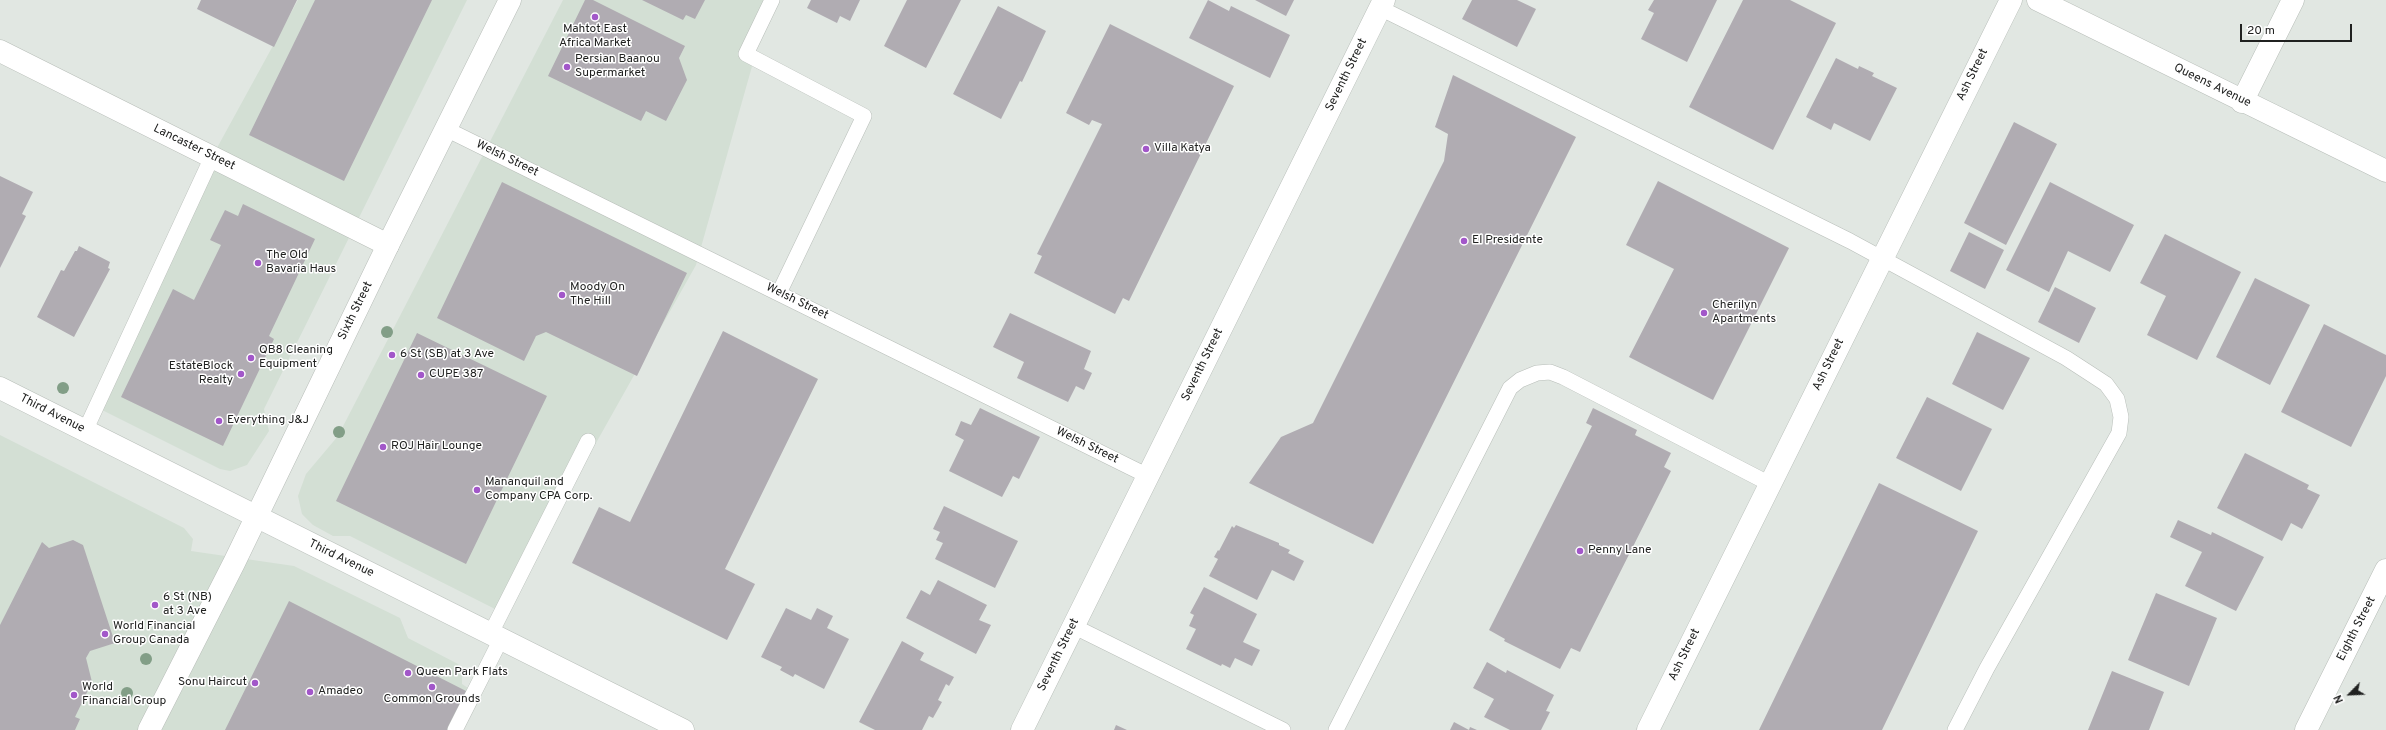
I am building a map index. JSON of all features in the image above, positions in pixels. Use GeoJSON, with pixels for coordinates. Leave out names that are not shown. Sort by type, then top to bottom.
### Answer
{"type":"FeatureCollection","features":[{"type":"Feature","properties":{"kind":"street","name":"Sixth Street"},"geometry":{"type":"LineString","coordinates":[[149,730],[256,517],[388,245],[510,0]]}},
{"type":"Feature","properties":{"kind":"street","name":"Ash Street"},"geometry":{"type":"LineString","coordinates":[[1648,730],[2011,0]]}},
{"type":"Feature","properties":{"kind":"street","name":"Queens Avenue"},"geometry":{"type":"LineString","coordinates":[[2038,0],[2242,102],[2386,171]]}},
{"type":"Feature","properties":{"kind":"street"},"geometry":{"type":"LineString","coordinates":[[2242,102],[2293,0]]}},
{"type":"Feature","properties":{"kind":"street","name":"Seventh Street"},"geometry":{"type":"LineString","coordinates":[[1022,730],[1382,4]]}},
{"type":"Feature","properties":{"kind":"street","name":"Lancaster Street"},"geometry":{"type":"LineString","coordinates":[[0,51],[388,245]]}},
{"type":"Feature","properties":{"kind":"street","name":"Third Avenue"},"geometry":{"type":"LineString","coordinates":[[0,388],[683,730]]}},
{"type":"Feature","properties":{"kind":"street","name":"Eighth Street"},"geometry":{"type":"LineString","coordinates":[[2306,730],[2385,575]]}},
{"type":"Feature","properties":{"kind":"lane"},"geometry":{"type":"LineString","coordinates":[[772,0],[746,54],[864,116],[778,292]]}},
{"type":"Feature","properties":{"kind":"lane"},"geometry":{"type":"LineString","coordinates":[[1382,4],[1883,258],[2066,358],[2106,384],[2117,399],[2121,417],[2119,433],[1987,668],[1955,730]]}},
{"type":"Feature","properties":{"kind":"lane","name":"Welsh Street"},"geometry":{"type":"LineString","coordinates":[[446,129],[1148,476]]}},
{"type":"Feature","properties":{"kind":"lane"},"geometry":{"type":"LineString","coordinates":[[85,430],[212,157]]}},
{"type":"Feature","properties":{"kind":"lane"},"geometry":{"type":"LineString","coordinates":[[1336,730],[1510,388],[1520,380],[1537,373],[1550,372],[1563,377],[1770,484]]}},
{"type":"Feature","properties":{"kind":"lane"},"geometry":{"type":"LineString","coordinates":[[455,730],[496,636],[588,441]]}},
{"type":"Feature","properties":{"kind":"lane"},"geometry":{"type":"LineString","coordinates":[[1073,626],[1283,730]]}},
{"type":"Feature","properties":{"kind":"shaded area"},"geometry":{"type":"Polygon","coordinates":[[[298,0],[467,0],[264,409],[269,431],[247,465],[230,471],[220,469],[96,407],[212,157],[298,0]]]}},
{"type":"Feature","properties":{"kind":"shaded area"},"geometry":{"type":"Polygon","coordinates":[[[563,0],[779,0],[760,38],[696,265],[501,612],[350,536],[333,536],[313,525],[302,514],[298,496],[306,474],[338,436],[563,0]]]}},
{"type":"Feature","properties":{"kind":"shaded area"},"geometry":{"type":"Polygon","coordinates":[[[0,435],[184,528],[193,539],[191,551],[294,566],[400,618],[408,638],[458,664],[462,670],[462,684],[474,692],[455,730],[0,730],[0,435]]]}},
{"type":"Feature","properties":{"kind":"building"},"geometry":{"type":"Polygon","coordinates":[[[201,0],[297,0],[274,47],[197,9],[201,0]]]}},
{"type":"Feature","properties":{"kind":"building"},"geometry":{"type":"Polygon","coordinates":[[[315,0],[432,0],[344,181],[249,135],[315,0]]]}},
{"type":"Feature","properties":{"kind":"building"},"geometry":{"type":"Polygon","coordinates":[[[585,0],[593,0],[685,46],[679,58],[687,80],[666,121],[646,111],[641,121],[548,76],[585,0]]]}},
{"type":"Feature","properties":{"kind":"building"},"geometry":{"type":"Polygon","coordinates":[[[642,0],[705,0],[695,19],[686,15],[683,20],[642,0]]]}},
{"type":"Feature","properties":{"kind":"building"},"geometry":{"type":"Polygon","coordinates":[[[811,0],[860,0],[850,21],[840,16],[837,23],[807,8],[811,0]]]}},
{"type":"Feature","properties":{"kind":"building"},"geometry":{"type":"Polygon","coordinates":[[[907,0],[961,0],[926,68],[884,46],[907,0]]]}},
{"type":"Feature","properties":{"kind":"building"},"geometry":{"type":"Polygon","coordinates":[[[1208,0],[1229,11],[1231,6],[1290,35],[1270,78],[1189,38],[1208,0]]]}},
{"type":"Feature","properties":{"kind":"building"},"geometry":{"type":"Polygon","coordinates":[[[1255,0],[1294,0],[1286,16],[1255,0]]]}},
{"type":"Feature","properties":{"kind":"building"},"geometry":{"type":"Polygon","coordinates":[[[1472,0],[1517,0],[1536,9],[1517,47],[1462,19],[1472,0]]]}},
{"type":"Feature","properties":{"kind":"building"},"geometry":{"type":"Polygon","coordinates":[[[1654,0],[1717,0],[1687,62],[1641,39],[1654,13],[1648,10],[1654,0]]]}},
{"type":"Feature","properties":{"kind":"building"},"geometry":{"type":"Polygon","coordinates":[[[1743,0],[1790,0],[1836,23],[1773,150],[1689,107],[1743,0]]]}},
{"type":"Feature","properties":{"kind":"building"},"geometry":{"type":"Polygon","coordinates":[[[998,6],[1046,31],[1022,82],[1020,81],[1001,119],[953,94],[998,6]]]}},
{"type":"Feature","properties":{"kind":"building","name":"Villa Katya"},"geometry":{"type":"Polygon","coordinates":[[[1110,24],[1234,86],[1129,301],[1123,298],[1115,314],[1034,273],[1042,256],[1037,254],[1102,124],[1092,120],[1089,125],[1066,113],[1110,24]]]}},
{"type":"Feature","properties":{"kind":"building"},"geometry":{"type":"Polygon","coordinates":[[[1836,58],[1858,69],[1859,66],[1874,73],[1872,76],[1897,88],[1870,141],[1834,123],[1831,130],[1806,117],[1836,58]]]}},
{"type":"Feature","properties":{"kind":"building","name":"El Presidente"},"geometry":{"type":"Polygon","coordinates":[[[1453,75],[1576,137],[1373,544],[1249,483],[1281,437],[1313,423],[1444,161],[1448,134],[1435,127],[1453,75]]]}},
{"type":"Feature","properties":{"kind":"building"},"geometry":{"type":"Polygon","coordinates":[[[2014,122],[2057,144],[2006,245],[1964,223],[2014,122]]]}},
{"type":"Feature","properties":{"kind":"building"},"geometry":{"type":"Polygon","coordinates":[[[0,176],[33,192],[22,214],[26,216],[0,268],[0,176]]]}},
{"type":"Feature","properties":{"kind":"building","name":"Cherilyn Apartments"},"geometry":{"type":"Polygon","coordinates":[[[1658,181],[1789,248],[1713,400],[1629,357],[1674,269],[1626,245],[1658,181]]]}},
{"type":"Feature","properties":{"kind":"building","name":"Moody On The Hill"},"geometry":{"type":"Polygon","coordinates":[[[502,182],[687,273],[637,376],[546,332],[536,336],[524,361],[437,318],[502,182]]]}},
{"type":"Feature","properties":{"kind":"building"},"geometry":{"type":"Polygon","coordinates":[[[2050,182],[2134,225],[2110,272],[2068,251],[2049,292],[2006,270],[2050,182]]]}},
{"type":"Feature","properties":{"kind":"building"},"geometry":{"type":"Polygon","coordinates":[[[243,204],[315,239],[269,336],[274,339],[223,446],[121,397],[173,289],[194,300],[221,245],[210,240],[225,210],[238,216],[243,204]]]}},
{"type":"Feature","properties":{"kind":"building"},"geometry":{"type":"Polygon","coordinates":[[[1969,232],[2004,250],[1985,289],[1950,271],[1969,232]]]}},
{"type":"Feature","properties":{"kind":"building"},"geometry":{"type":"Polygon","coordinates":[[[2165,234],[2241,272],[2197,360],[2147,335],[2166,296],[2140,283],[2165,234]]]}},
{"type":"Feature","properties":{"kind":"building"},"geometry":{"type":"Polygon","coordinates":[[[79,246],[110,262],[108,268],[110,269],[74,337],[37,317],[61,270],[64,271],[79,246]]]}},
{"type":"Feature","properties":{"kind":"building"},"geometry":{"type":"Polygon","coordinates":[[[2255,278],[2310,305],[2270,385],[2216,357],[2255,278]]]}},
{"type":"Feature","properties":{"kind":"building"},"geometry":{"type":"Polygon","coordinates":[[[2055,287],[2096,308],[2079,343],[2038,322],[2055,287]]]}},
{"type":"Feature","properties":{"kind":"building"},"geometry":{"type":"Polygon","coordinates":[[[1010,313],[1091,351],[1084,369],[1092,373],[1084,390],[1076,386],[1068,402],[1017,378],[1024,362],[993,347],[1010,313]]]}},
{"type":"Feature","properties":{"kind":"building"},"geometry":{"type":"Polygon","coordinates":[[[2324,324],[2386,355],[2386,376],[2351,447],[2281,412],[2324,324]]]}},
{"type":"Feature","properties":{"kind":"building"},"geometry":{"type":"Polygon","coordinates":[[[723,331],[818,379],[725,569],[755,584],[727,640],[572,563],[599,507],[630,522],[723,331]]]}},
{"type":"Feature","properties":{"kind":"building"},"geometry":{"type":"Polygon","coordinates":[[[1977,332],[2030,358],[2003,410],[1952,384],[1977,332]]]}},
{"type":"Feature","properties":{"kind":"building"},"geometry":{"type":"Polygon","coordinates":[[[417,333],[547,396],[466,564],[336,501],[417,333]]]}},
{"type":"Feature","properties":{"kind":"building"},"geometry":{"type":"Polygon","coordinates":[[[1927,397],[1992,429],[1961,491],[1896,458],[1927,397]]]}},
{"type":"Feature","properties":{"kind":"building"},"geometry":{"type":"Polygon","coordinates":[[[980,408],[1040,437],[1019,479],[1013,476],[1002,497],[949,471],[964,440],[955,435],[961,421],[971,425],[980,408]]]}},
{"type":"Feature","properties":{"kind":"building","name":"Penny Lane"},"geometry":{"type":"Polygon","coordinates":[[[1593,408],[1637,430],[1635,435],[1671,453],[1664,467],[1671,471],[1580,652],[1571,648],[1560,669],[1504,641],[1505,639],[1489,630],[1592,426],[1586,423],[1593,408]]]}},
{"type":"Feature","properties":{"kind":"building"},"geometry":{"type":"Polygon","coordinates":[[[2245,453],[2309,485],[2307,489],[2320,495],[2302,529],[2291,523],[2282,541],[2217,508],[2245,453]]]}},
{"type":"Feature","properties":{"kind":"building"},"geometry":{"type":"Polygon","coordinates":[[[1879,483],[1978,531],[1882,730],[1759,730],[1879,483]]]}},
{"type":"Feature","properties":{"kind":"building"},"geometry":{"type":"Polygon","coordinates":[[[944,506],[1018,541],[995,588],[935,559],[943,543],[936,540],[940,532],[933,529],[944,506]]]}},
{"type":"Feature","properties":{"kind":"building"},"geometry":{"type":"Polygon","coordinates":[[[2178,520],[2211,535],[2212,532],[2264,557],[2236,611],[2185,586],[2202,552],[2170,537],[2178,520]]]}},
{"type":"Feature","properties":{"kind":"building"},"geometry":{"type":"Polygon","coordinates":[[[1236,525],[1279,543],[1279,545],[1290,550],[1288,553],[1304,561],[1294,581],[1272,570],[1257,600],[1209,576],[1218,559],[1214,557],[1218,550],[1219,551],[1232,526],[1234,528],[1236,525]]]}},
{"type":"Feature","properties":{"kind":"building"},"geometry":{"type":"Polygon","coordinates":[[[73,540],[83,545],[115,643],[90,651],[86,658],[92,682],[75,717],[80,719],[75,730],[0,730],[0,625],[42,542],[49,548],[73,540]]]}},
{"type":"Feature","properties":{"kind":"building"},"geometry":{"type":"Polygon","coordinates":[[[938,580],[987,605],[979,620],[991,625],[976,654],[906,618],[921,590],[930,595],[938,580]]]}},
{"type":"Feature","properties":{"kind":"building"},"geometry":{"type":"Polygon","coordinates":[[[1204,587],[1257,614],[1243,642],[1260,650],[1252,666],[1235,658],[1230,668],[1222,664],[1221,666],[1186,649],[1196,629],[1189,626],[1194,615],[1190,613],[1204,587]]]}},
{"type":"Feature","properties":{"kind":"building"},"geometry":{"type":"Polygon","coordinates":[[[2156,593],[2217,618],[2189,686],[2128,660],[2156,593]]]}},
{"type":"Feature","properties":{"kind":"building","name":"Amadeo"},"geometry":{"type":"Polygon","coordinates":[[[289,601],[468,692],[448,730],[225,730],[289,601]]]}},
{"type":"Feature","properties":{"kind":"building"},"geometry":{"type":"Polygon","coordinates":[[[786,608],[811,620],[817,608],[833,616],[827,628],[849,639],[824,689],[795,674],[793,677],[780,670],[782,667],[761,657],[786,608]]]}},
{"type":"Feature","properties":{"kind":"building"},"geometry":{"type":"Polygon","coordinates":[[[902,641],[924,653],[920,660],[954,677],[949,686],[946,684],[938,700],[942,702],[933,718],[929,716],[922,730],[875,730],[859,722],[902,641]]]}},
{"type":"Feature","properties":{"kind":"building"},"geometry":{"type":"Polygon","coordinates":[[[1487,662],[1506,673],[1507,670],[1554,695],[1546,711],[1550,712],[1541,730],[1510,730],[1484,717],[1494,699],[1473,688],[1487,662]]]}},
{"type":"Feature","properties":{"kind":"building"},"geometry":{"type":"Polygon","coordinates":[[[2112,671],[2164,692],[2149,730],[2088,730],[2112,671]]]}},
{"type":"Feature","properties":{"kind":"building"},"geometry":{"type":"Polygon","coordinates":[[[1454,722],[1469,730],[1450,730],[1454,722]]]}},
{"type":"Feature","properties":{"kind":"building"},"geometry":{"type":"Polygon","coordinates":[[[1116,725],[1127,730],[1114,730],[1116,725]]]}},
{"type":"Feature","properties":{"kind":"building"},"geometry":{"type":"Polygon","coordinates":[[[1470,727],[1477,730],[1469,730],[1470,727]]]}},
{"type":"Feature","properties":{"kind":"place","name":"Mahtot East Africa Market"},"geometry":{"type":"Point","coordinates":[595,17]}},
{"type":"Feature","properties":{"kind":"place","name":"Persian Baanou Supermarket"},"geometry":{"type":"Point","coordinates":[567,67]}},
{"type":"Feature","properties":{"kind":"place","name":"Villa Katya"},"geometry":{"type":"Point","coordinates":[1146,149]}},
{"type":"Feature","properties":{"kind":"place","name":"El Presidente"},"geometry":{"type":"Point","coordinates":[1464,241]}},
{"type":"Feature","properties":{"kind":"place","name":"The Old Bavaria Haus"},"geometry":{"type":"Point","coordinates":[258,263]}},
{"type":"Feature","properties":{"kind":"place","name":"Moody On The Hill"},"geometry":{"type":"Point","coordinates":[562,295]}},
{"type":"Feature","properties":{"kind":"place","name":"Cherilyn Apartments"},"geometry":{"type":"Point","coordinates":[1704,313]}},
{"type":"Feature","properties":{"kind":"place","name":"6 St (SB) at 3 Ave"},"geometry":{"type":"Point","coordinates":[392,355]}},
{"type":"Feature","properties":{"kind":"place","name":"QB8 Cleaning Equipment"},"geometry":{"type":"Point","coordinates":[251,358]}},
{"type":"Feature","properties":{"kind":"place","name":"EstateBlock Realty"},"geometry":{"type":"Point","coordinates":[241,374]}},
{"type":"Feature","properties":{"kind":"place","name":"CUPE 387"},"geometry":{"type":"Point","coordinates":[421,375]}},
{"type":"Feature","properties":{"kind":"place","name":"Everything J&J"},"geometry":{"type":"Point","coordinates":[219,421]}},
{"type":"Feature","properties":{"kind":"place","name":"ROJ Hair Lounge"},"geometry":{"type":"Point","coordinates":[383,447]}},
{"type":"Feature","properties":{"kind":"place","name":"Mananquil and Company CPA Corp."},"geometry":{"type":"Point","coordinates":[477,490]}},
{"type":"Feature","properties":{"kind":"place","name":"Penny Lane"},"geometry":{"type":"Point","coordinates":[1580,551]}},
{"type":"Feature","properties":{"kind":"place","name":"6 St (NB) at 3 Ave"},"geometry":{"type":"Point","coordinates":[155,605]}},
{"type":"Feature","properties":{"kind":"place","name":"World Financial Group Canada"},"geometry":{"type":"Point","coordinates":[105,634]}},
{"type":"Feature","properties":{"kind":"place","name":"Queen Park Flats"},"geometry":{"type":"Point","coordinates":[408,673]}},
{"type":"Feature","properties":{"kind":"place","name":"Sonu Haircut"},"geometry":{"type":"Point","coordinates":[255,683]}},
{"type":"Feature","properties":{"kind":"place","name":"Common Grounds"},"geometry":{"type":"Point","coordinates":[432,687]}},
{"type":"Feature","properties":{"kind":"place","name":"Amadeo"},"geometry":{"type":"Point","coordinates":[310,692]}},
{"type":"Feature","properties":{"kind":"place","name":"World Financial Group"},"geometry":{"type":"Point","coordinates":[74,695]}}]}
